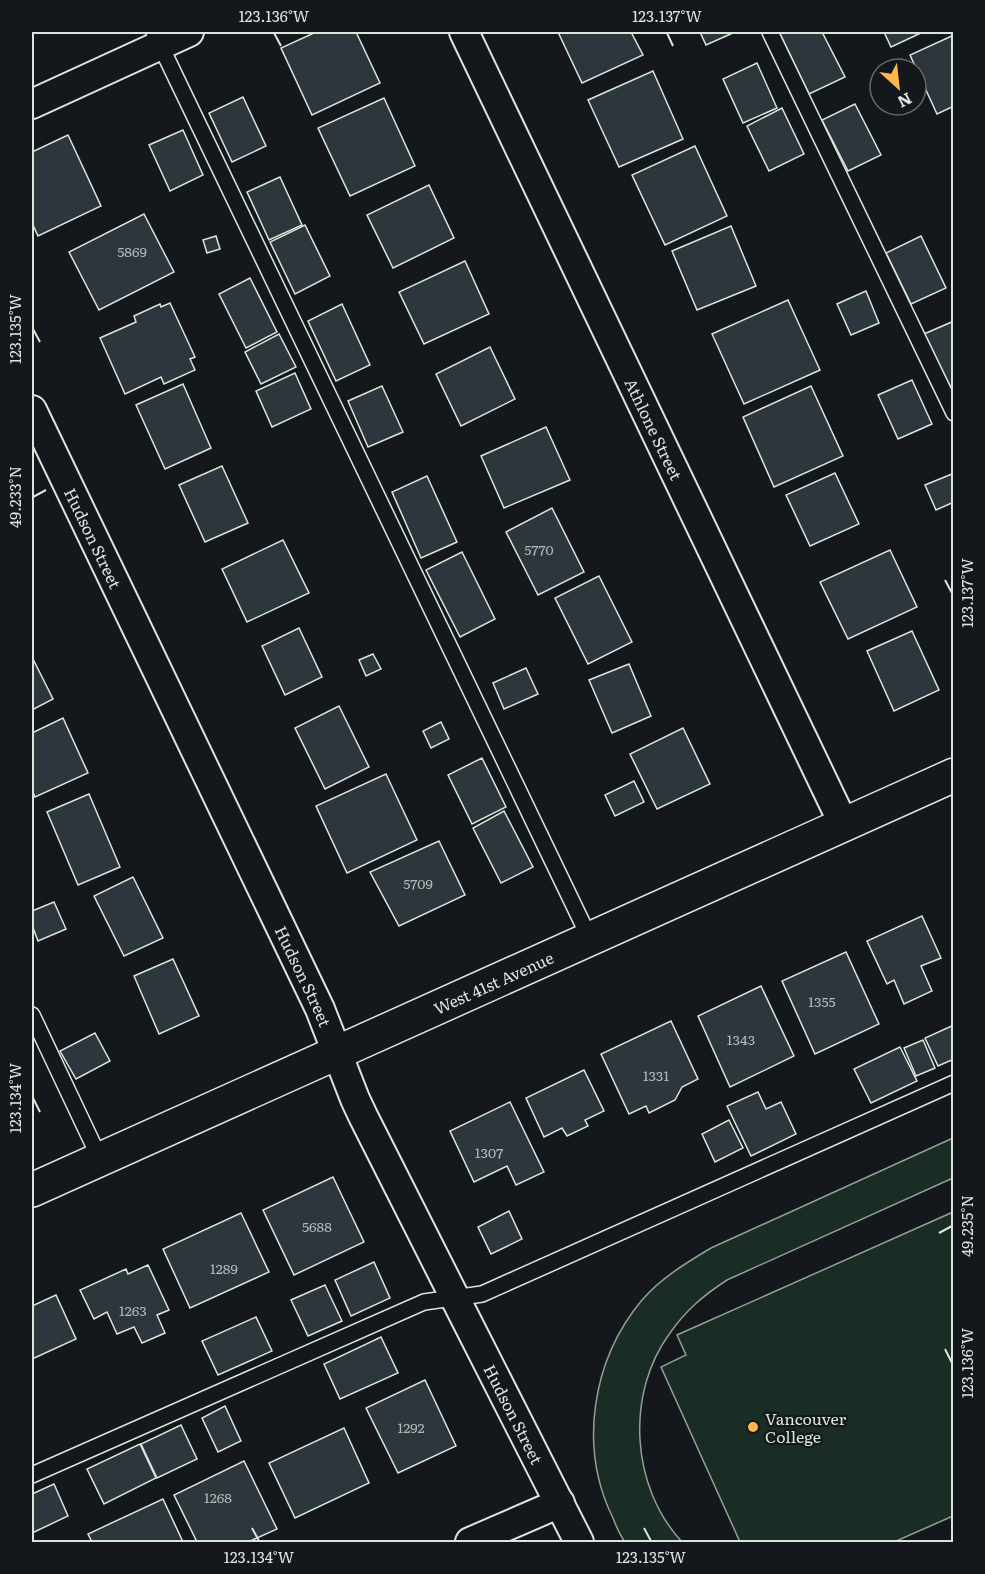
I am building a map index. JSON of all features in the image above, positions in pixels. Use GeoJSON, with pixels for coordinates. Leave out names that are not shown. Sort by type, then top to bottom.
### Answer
{"type":"FeatureCollection","features":[{"type":"Feature","properties":{"kind":"main road","name":"West 41st Avenue"},"geometry":{"type":"LineString","coordinates":[[32,1190],[954,775]]}},
{"type":"Feature","properties":{"kind":"street"},"geometry":{"type":"LineString","coordinates":[[32,104],[157,38],[189,32]]}},
{"type":"Feature","properties":{"kind":"street","name":"Athlone Street"},"geometry":{"type":"LineString","coordinates":[[464,32],[844,825]]}},
{"type":"Feature","properties":{"kind":"street","name":"Hudson Street"},"geometry":{"type":"LineString","coordinates":[[32,410],[320,1009],[355,1099],[579,1542]]}},
{"type":"Feature","properties":{"kind":"street"},"geometry":{"type":"LineString","coordinates":[[470,1542],[560,1503]]}},
{"type":"Feature","properties":{"kind":"lane"},"geometry":{"type":"LineString","coordinates":[[770,32],[954,413]]}},
{"type":"Feature","properties":{"kind":"lane"},"geometry":{"type":"LineString","coordinates":[[157,38],[590,939]]}},
{"type":"Feature","properties":{"kind":"lane"},"geometry":{"type":"LineString","coordinates":[[32,1016],[100,1159]]}},
{"type":"Feature","properties":{"kind":"lane"},"geometry":{"type":"LineString","coordinates":[[32,1475],[424,1302],[482,1294],[954,1083]]}},
{"type":"Feature","properties":{"kind":"green space"},"geometry":{"type":"Polygon","coordinates":[[[953,1138],[953,1178],[727,1280],[682,1317],[656,1357],[646,1384],[641,1411],[640,1440],[644,1468],[652,1495],[665,1520],[682,1542],[625,1542],[602,1491],[596,1462],[594,1434],[596,1405],[611,1349],[642,1300],[683,1265],[711,1248],[953,1138]]]}},
{"type":"Feature","properties":{"kind":"green space"},"geometry":{"type":"Polygon","coordinates":[[[953,1212],[953,1516],[894,1542],[740,1542],[661,1367],[686,1355],[677,1335],[953,1212]]]}},
{"type":"Feature","properties":{"kind":"building"},"geometry":{"type":"Polygon","coordinates":[[[316,32],[356,32],[380,83],[312,115],[281,48],[316,32]]]}},
{"type":"Feature","properties":{"kind":"building"},"geometry":{"type":"Polygon","coordinates":[[[558,32],[631,32],[643,55],[582,83],[558,32]]]}},
{"type":"Feature","properties":{"kind":"building"},"geometry":{"type":"Polygon","coordinates":[[[700,32],[735,32],[706,45],[700,32]]]}},
{"type":"Feature","properties":{"kind":"building"},"geometry":{"type":"Polygon","coordinates":[[[779,32],[822,32],[845,77],[809,94],[779,32]]]}},
{"type":"Feature","properties":{"kind":"building"},"geometry":{"type":"Polygon","coordinates":[[[884,32],[923,32],[891,47],[884,32]]]}},
{"type":"Feature","properties":{"kind":"building"},"geometry":{"type":"Polygon","coordinates":[[[954,35],[954,106],[937,114],[928,94],[928,57],[911,57],[910,55],[954,35]]]}},
{"type":"Feature","properties":{"kind":"building"},"geometry":{"type":"Polygon","coordinates":[[[757,63],[777,108],[743,123],[723,79],[757,63]]]}},
{"type":"Feature","properties":{"kind":"building"},"geometry":{"type":"Polygon","coordinates":[[[653,71],[683,139],[619,167],[588,100],[653,71]]]}},
{"type":"Feature","properties":{"kind":"building"},"geometry":{"type":"Polygon","coordinates":[[[243,97],[266,146],[232,162],[209,113],[243,97]]]}},
{"type":"Feature","properties":{"kind":"building"},"geometry":{"type":"Polygon","coordinates":[[[384,98],[415,166],[350,196],[318,128],[384,98]]]}},
{"type":"Feature","properties":{"kind":"building"},"geometry":{"type":"Polygon","coordinates":[[[855,104],[881,155],[848,171],[822,120],[855,104]]]}},
{"type":"Feature","properties":{"kind":"building"},"geometry":{"type":"Polygon","coordinates":[[[782,108],[804,154],[769,171],[747,126],[782,108]]]}},
{"type":"Feature","properties":{"kind":"building"},"geometry":{"type":"Polygon","coordinates":[[[183,130],[203,175],[170,191],[149,145],[183,130]]]}},
{"type":"Feature","properties":{"kind":"building"},"geometry":{"type":"Polygon","coordinates":[[[68,135],[101,206],[38,236],[32,223],[32,152],[68,135]]]}},
{"type":"Feature","properties":{"kind":"building"},"geometry":{"type":"Polygon","coordinates":[[[695,146],[727,216],[665,245],[632,175],[695,146]]]}},
{"type":"Feature","properties":{"kind":"building"},"geometry":{"type":"Polygon","coordinates":[[[280,177],[302,225],[269,240],[247,192],[280,177]]]}},
{"type":"Feature","properties":{"kind":"building"},"geometry":{"type":"Polygon","coordinates":[[[429,185],[454,238],[393,268],[367,215],[429,185]]]}},
{"type":"Feature","properties":{"kind":"building"},"geometry":{"type":"Polygon","coordinates":[[[144,214],[174,272],[99,310],[69,252],[144,214]]]}},
{"type":"Feature","properties":{"kind":"building"},"geometry":{"type":"Polygon","coordinates":[[[305,225],[330,276],[295,294],[270,242],[305,225]]]}},
{"type":"Feature","properties":{"kind":"building"},"geometry":{"type":"Polygon","coordinates":[[[731,226],[756,286],[697,310],[672,251],[731,226]]]}},
{"type":"Feature","properties":{"kind":"building"},"geometry":{"type":"Polygon","coordinates":[[[216,236],[220,249],[207,253],[203,240],[216,236]]]}},
{"type":"Feature","properties":{"kind":"building"},"geometry":{"type":"Polygon","coordinates":[[[921,236],[946,288],[911,304],[886,253],[921,236]]]}},
{"type":"Feature","properties":{"kind":"building"},"geometry":{"type":"Polygon","coordinates":[[[465,261],[489,314],[424,344],[399,292],[465,261]]]}},
{"type":"Feature","properties":{"kind":"building"},"geometry":{"type":"Polygon","coordinates":[[[250,278],[277,332],[246,348],[219,294],[250,278]]]}},
{"type":"Feature","properties":{"kind":"building"},"geometry":{"type":"Polygon","coordinates":[[[866,291],[879,323],[851,335],[837,304],[866,291]]]}},
{"type":"Feature","properties":{"kind":"building"},"geometry":{"type":"Polygon","coordinates":[[[788,300],[820,370],[744,404],[712,334],[788,300]]]}},
{"type":"Feature","properties":{"kind":"building"},"geometry":{"type":"Polygon","coordinates":[[[170,303],[195,357],[190,359],[195,370],[164,384],[161,377],[125,394],[100,338],[136,322],[134,316],[160,304],[161,307],[170,303]]]}},
{"type":"Feature","properties":{"kind":"building"},"geometry":{"type":"Polygon","coordinates":[[[342,304],[370,365],[336,381],[308,321],[342,304]]]}},
{"type":"Feature","properties":{"kind":"building"},"geometry":{"type":"Polygon","coordinates":[[[954,321],[954,387],[948,389],[924,334],[954,321]]]}},
{"type":"Feature","properties":{"kind":"building"},"geometry":{"type":"Polygon","coordinates":[[[279,334],[296,367],[261,384],[245,352],[279,334]]]}},
{"type":"Feature","properties":{"kind":"building"},"geometry":{"type":"Polygon","coordinates":[[[490,347],[515,399],[461,426],[436,374],[490,347]]]}},
{"type":"Feature","properties":{"kind":"building"},"geometry":{"type":"Polygon","coordinates":[[[295,373],[311,409],[272,427],[256,391],[295,373]]]}},
{"type":"Feature","properties":{"kind":"building"},"geometry":{"type":"Polygon","coordinates":[[[912,380],[932,424],[898,439],[878,395],[912,380]]]}},
{"type":"Feature","properties":{"kind":"building"},"geometry":{"type":"Polygon","coordinates":[[[183,384],[211,448],[165,469],[136,405],[183,384]]]}},
{"type":"Feature","properties":{"kind":"building"},"geometry":{"type":"Polygon","coordinates":[[[382,386],[403,432],[368,447],[348,401],[382,386]]]}},
{"type":"Feature","properties":{"kind":"building"},"geometry":{"type":"Polygon","coordinates":[[[811,386],[843,456],[774,487],[743,417],[811,386]]]}},
{"type":"Feature","properties":{"kind":"building"},"geometry":{"type":"Polygon","coordinates":[[[546,427],[570,480],[504,508],[481,456],[546,427]]]}},
{"type":"Feature","properties":{"kind":"building"},"geometry":{"type":"Polygon","coordinates":[[[222,466],[248,523],[205,542],[179,485],[222,466]]]}},
{"type":"Feature","properties":{"kind":"building"},"geometry":{"type":"Polygon","coordinates":[[[835,473],[859,524],[810,546],[786,495],[835,473]]]}},
{"type":"Feature","properties":{"kind":"building"},"geometry":{"type":"Polygon","coordinates":[[[952,474],[954,502],[936,510],[925,485],[952,474]]]}},
{"type":"Feature","properties":{"kind":"building"},"geometry":{"type":"Polygon","coordinates":[[[427,476],[457,542],[421,558],[392,492],[427,476]]]}},
{"type":"Feature","properties":{"kind":"building"},"geometry":{"type":"Polygon","coordinates":[[[552,508],[584,572],[538,595],[506,532],[552,508]]]}},
{"type":"Feature","properties":{"kind":"building"},"geometry":{"type":"Polygon","coordinates":[[[283,540],[309,593],[247,622],[222,569],[283,540]]]}},
{"type":"Feature","properties":{"kind":"building"},"geometry":{"type":"Polygon","coordinates":[[[890,550],[917,607],[848,639],[820,582],[890,550]]]}},
{"type":"Feature","properties":{"kind":"building"},"geometry":{"type":"Polygon","coordinates":[[[462,552],[495,619],[460,637],[426,570],[462,552]]]}},
{"type":"Feature","properties":{"kind":"building"},"geometry":{"type":"Polygon","coordinates":[[[599,576],[632,642],[588,664],[555,598],[599,576]]]}},
{"type":"Feature","properties":{"kind":"building"},"geometry":{"type":"Polygon","coordinates":[[[299,628],[322,677],[285,695],[262,646],[299,628]]]}},
{"type":"Feature","properties":{"kind":"building"},"geometry":{"type":"Polygon","coordinates":[[[912,631],[939,690],[894,711],[867,651],[912,631]]]}},
{"type":"Feature","properties":{"kind":"building"},"geometry":{"type":"Polygon","coordinates":[[[373,654],[381,669],[366,676],[359,660],[373,654]]]}},
{"type":"Feature","properties":{"kind":"building"},"geometry":{"type":"Polygon","coordinates":[[[32,657],[53,699],[32,710],[32,657]]]}},
{"type":"Feature","properties":{"kind":"building"},"geometry":{"type":"Polygon","coordinates":[[[629,664],[651,716],[612,733],[589,680],[629,664]]]}},
{"type":"Feature","properties":{"kind":"building"},"geometry":{"type":"Polygon","coordinates":[[[526,668],[538,694],[504,709],[493,683],[526,668]]]}},
{"type":"Feature","properties":{"kind":"building"},"geometry":{"type":"Polygon","coordinates":[[[339,706],[369,767],[325,789],[295,728],[339,706]]]}},
{"type":"Feature","properties":{"kind":"building"},"geometry":{"type":"Polygon","coordinates":[[[63,718],[88,773],[35,797],[32,790],[32,733],[63,718]]]}},
{"type":"Feature","properties":{"kind":"building"},"geometry":{"type":"Polygon","coordinates":[[[441,722],[449,739],[431,748],[423,731],[441,722]]]}},
{"type":"Feature","properties":{"kind":"building"},"geometry":{"type":"Polygon","coordinates":[[[683,728],[710,784],[657,809],[630,754],[683,728]]]}},
{"type":"Feature","properties":{"kind":"building"},"geometry":{"type":"Polygon","coordinates":[[[482,758],[506,807],[472,824],[448,775],[482,758]]]}},
{"type":"Feature","properties":{"kind":"building"},"geometry":{"type":"Polygon","coordinates":[[[386,774],[417,840],[347,873],[316,806],[386,774]]]}},
{"type":"Feature","properties":{"kind":"building"},"geometry":{"type":"Polygon","coordinates":[[[634,781],[644,802],[615,816],[605,795],[634,781]]]}},
{"type":"Feature","properties":{"kind":"building"},"geometry":{"type":"Polygon","coordinates":[[[89,794],[120,867],[78,885],[47,812],[89,794]]]}},
{"type":"Feature","properties":{"kind":"building"},"geometry":{"type":"Polygon","coordinates":[[[504,811],[533,867],[501,883],[473,828],[504,811]]]}},
{"type":"Feature","properties":{"kind":"building"},"geometry":{"type":"Polygon","coordinates":[[[439,841],[465,895],[399,926],[370,872],[439,841]]]}},
{"type":"Feature","properties":{"kind":"building"},"geometry":{"type":"Polygon","coordinates":[[[133,877],[163,938],[124,956],[94,896],[133,877]]]}},
{"type":"Feature","properties":{"kind":"building"},"geometry":{"type":"Polygon","coordinates":[[[54,902],[66,929],[38,941],[32,925],[32,911],[54,902]]]}},
{"type":"Feature","properties":{"kind":"building"},"geometry":{"type":"Polygon","coordinates":[[[922,916],[941,958],[921,966],[932,991],[904,1004],[894,980],[887,984],[867,941],[922,916]]]}},
{"type":"Feature","properties":{"kind":"building"},"geometry":{"type":"Polygon","coordinates":[[[846,952],[879,1024],[815,1054],[782,981],[846,952]]]}},
{"type":"Feature","properties":{"kind":"building"},"geometry":{"type":"Polygon","coordinates":[[[173,959],[199,1016],[159,1034],[134,976],[173,959]]]}},
{"type":"Feature","properties":{"kind":"building"},"geometry":{"type":"Polygon","coordinates":[[[761,986],[794,1056],[730,1087],[698,1016],[761,986]]]}},
{"type":"Feature","properties":{"kind":"building"},"geometry":{"type":"Polygon","coordinates":[[[671,1021],[698,1079],[682,1087],[675,1100],[649,1113],[646,1106],[629,1114],[601,1054],[671,1021]]]}},
{"type":"Feature","properties":{"kind":"building"},"geometry":{"type":"Polygon","coordinates":[[[954,1025],[954,1059],[938,1066],[925,1038],[954,1025]]]}},
{"type":"Feature","properties":{"kind":"building"},"geometry":{"type":"Polygon","coordinates":[[[95,1033],[110,1061],[76,1079],[60,1051],[95,1033]]]}},
{"type":"Feature","properties":{"kind":"building"},"geometry":{"type":"Polygon","coordinates":[[[923,1040],[935,1068],[916,1076],[904,1048],[923,1040]]]}},
{"type":"Feature","properties":{"kind":"building"},"geometry":{"type":"Polygon","coordinates":[[[900,1047],[917,1081],[871,1103],[854,1069],[900,1047]]]}},
{"type":"Feature","properties":{"kind":"building"},"geometry":{"type":"Polygon","coordinates":[[[584,1070],[604,1111],[585,1120],[588,1126],[567,1136],[562,1128],[544,1137],[526,1098],[584,1070]]]}},
{"type":"Feature","properties":{"kind":"building"},"geometry":{"type":"Polygon","coordinates":[[[758,1092],[766,1109],[781,1102],[796,1134],[751,1156],[727,1106],[758,1092]]]}},
{"type":"Feature","properties":{"kind":"building"},"geometry":{"type":"Polygon","coordinates":[[[510,1102],[544,1172],[516,1185],[507,1166],[474,1182],[450,1131],[510,1102]]]}},
{"type":"Feature","properties":{"kind":"building"},"geometry":{"type":"Polygon","coordinates":[[[729,1120],[743,1148],[715,1162],[702,1134],[729,1120]]]}},
{"type":"Feature","properties":{"kind":"building"},"geometry":{"type":"Polygon","coordinates":[[[333,1177],[364,1242],[294,1275],[263,1210],[333,1177]]]}},
{"type":"Feature","properties":{"kind":"building"},"geometry":{"type":"Polygon","coordinates":[[[509,1211],[522,1239],[491,1254],[478,1227],[509,1211]]]}},
{"type":"Feature","properties":{"kind":"building"},"geometry":{"type":"Polygon","coordinates":[[[241,1213],[269,1272],[190,1308],[163,1249],[241,1213]]]}},
{"type":"Feature","properties":{"kind":"building"},"geometry":{"type":"Polygon","coordinates":[[[374,1262],[390,1298],[351,1316],[335,1280],[374,1262]]]}},
{"type":"Feature","properties":{"kind":"building"},"geometry":{"type":"Polygon","coordinates":[[[148,1265],[169,1310],[157,1315],[165,1333],[142,1343],[134,1327],[117,1334],[107,1312],[94,1319],[80,1290],[126,1269],[128,1274],[148,1265]]]}},
{"type":"Feature","properties":{"kind":"building"},"geometry":{"type":"Polygon","coordinates":[[[325,1285],[342,1321],[308,1336],[291,1300],[325,1285]]]}},
{"type":"Feature","properties":{"kind":"building"},"geometry":{"type":"Polygon","coordinates":[[[56,1295],[76,1339],[32,1359],[32,1306],[56,1295]]]}},
{"type":"Feature","properties":{"kind":"building"},"geometry":{"type":"Polygon","coordinates":[[[256,1317],[272,1351],[218,1375],[202,1341],[256,1317]]]}},
{"type":"Feature","properties":{"kind":"building"},"geometry":{"type":"Polygon","coordinates":[[[381,1337],[398,1373],[340,1399],[324,1364],[381,1337]]]}},
{"type":"Feature","properties":{"kind":"building"},"geometry":{"type":"Polygon","coordinates":[[[425,1380],[456,1446],[398,1473],[366,1408],[425,1380]]]}},
{"type":"Feature","properties":{"kind":"building"},"geometry":{"type":"Polygon","coordinates":[[[225,1406],[241,1441],[218,1452],[202,1418],[225,1406]]]}},
{"type":"Feature","properties":{"kind":"building"},"geometry":{"type":"Polygon","coordinates":[[[181,1425],[197,1459],[157,1478],[141,1444],[181,1425]]]}},
{"type":"Feature","properties":{"kind":"building"},"geometry":{"type":"Polygon","coordinates":[[[344,1428],[369,1483],[295,1518],[269,1463],[344,1428]]]}},
{"type":"Feature","properties":{"kind":"building"},"geometry":{"type":"Polygon","coordinates":[[[140,1444],[156,1478],[104,1504],[87,1469],[140,1444]]]}},
{"type":"Feature","properties":{"kind":"building"},"geometry":{"type":"Polygon","coordinates":[[[244,1461],[277,1529],[248,1542],[197,1542],[174,1495],[244,1461]]]}},
{"type":"Feature","properties":{"kind":"building"},"geometry":{"type":"Polygon","coordinates":[[[54,1484],[68,1516],[32,1533],[32,1494],[54,1484]]]}},
{"type":"Feature","properties":{"kind":"building"},"geometry":{"type":"Polygon","coordinates":[[[163,1499],[183,1542],[92,1542],[88,1534],[163,1499]]]}},
{"type":"Feature","properties":{"kind":"place","name":"Vancouver College"},"geometry":{"type":"Point","coordinates":[753,1427]}}]}
